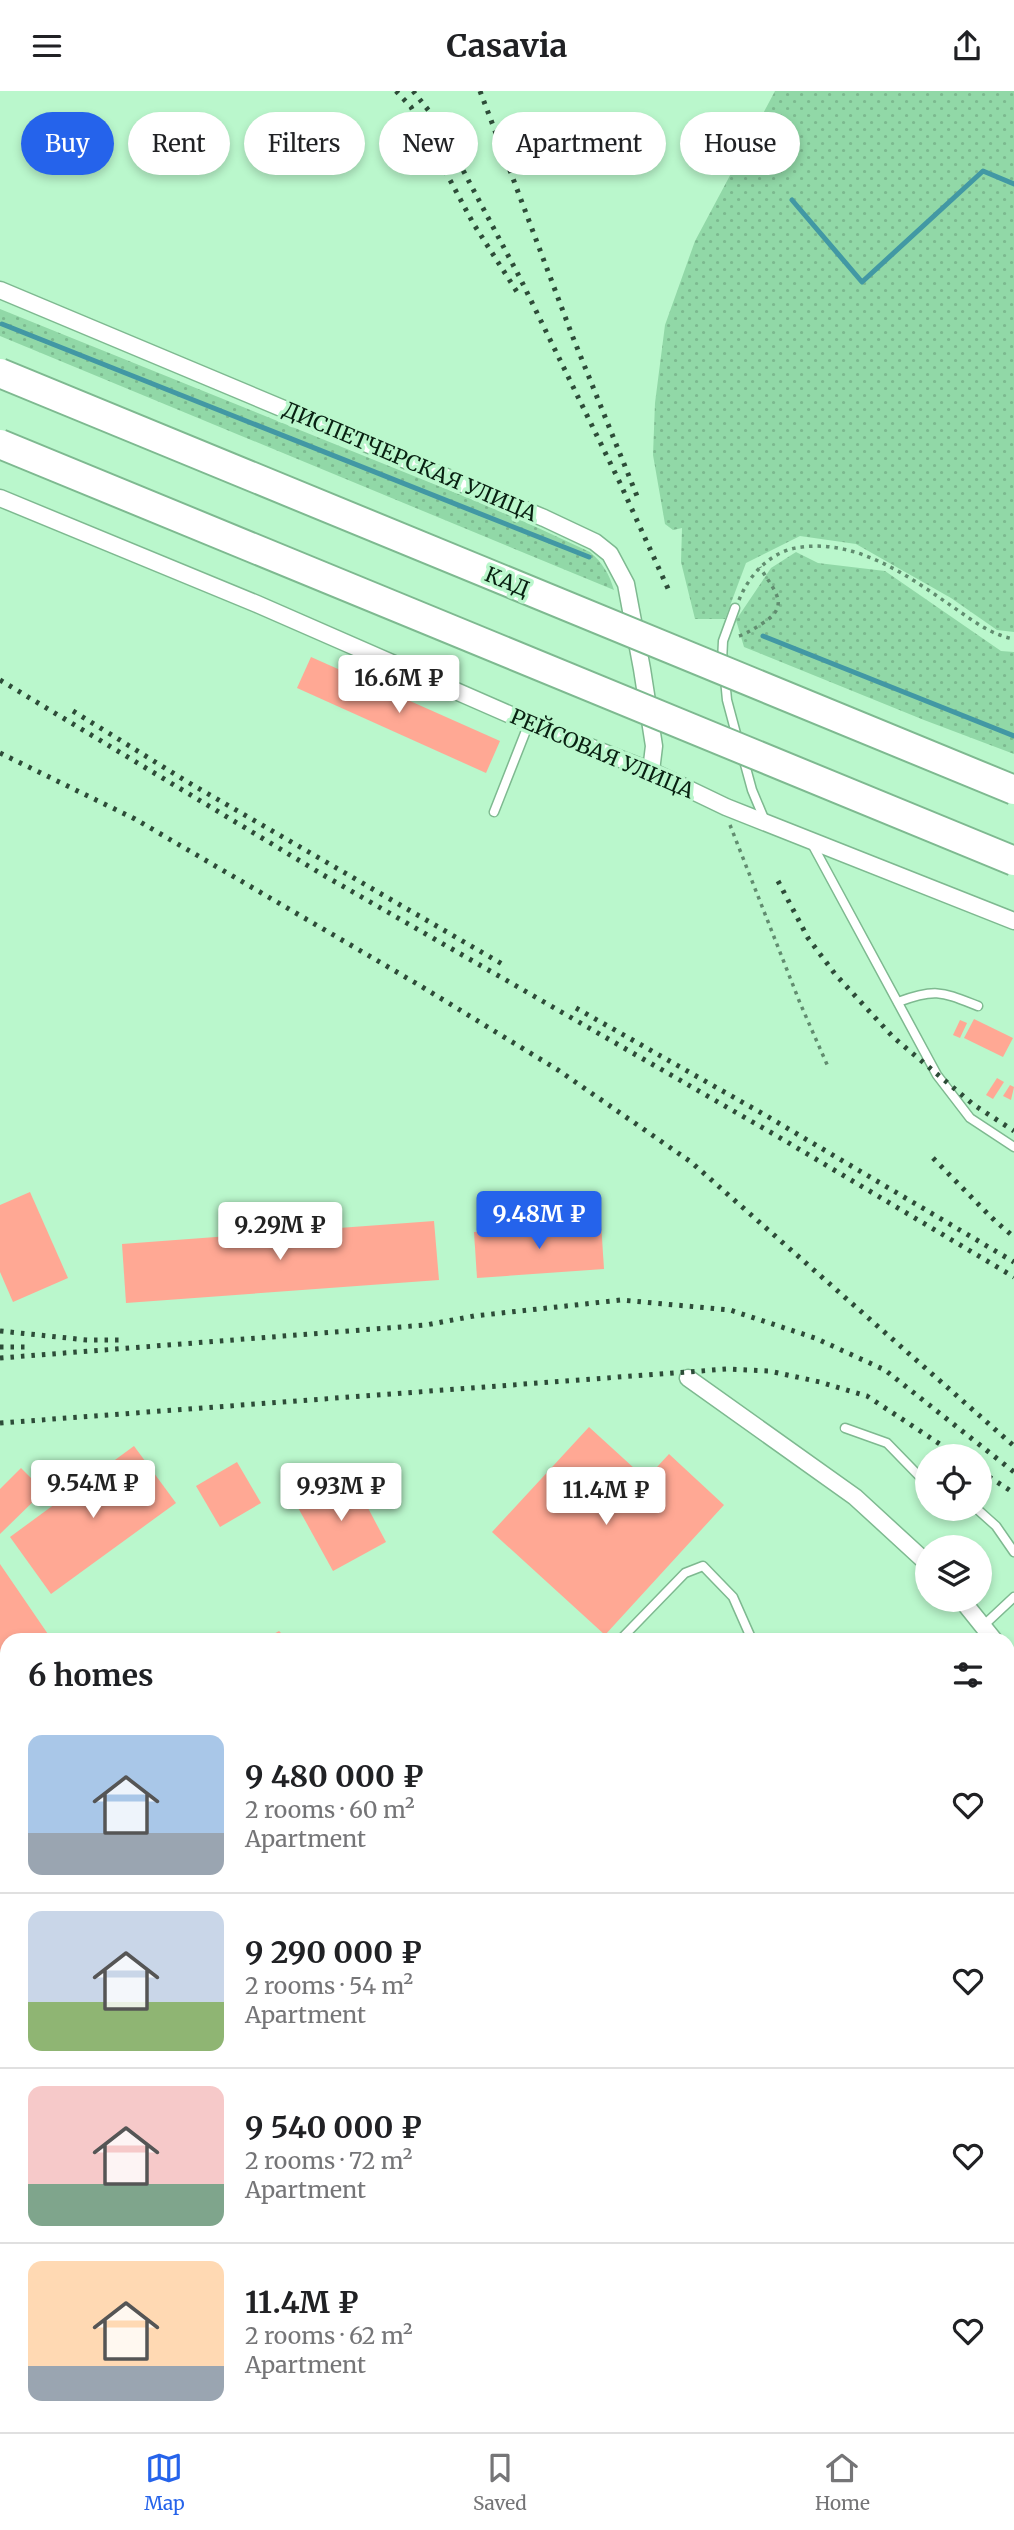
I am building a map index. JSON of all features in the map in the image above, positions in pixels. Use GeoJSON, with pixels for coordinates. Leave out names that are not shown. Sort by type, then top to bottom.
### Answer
{"type":"FeatureCollection","features":[{"type":"Feature","properties":{"kind":"highway","name":"КАД"},"geometry":{"type":"LineString","coordinates":[[0,373],[1014,790]]}},
{"type":"Feature","properties":{"kind":"highway"},"geometry":{"type":"LineString","coordinates":[[0,443],[1014,861]]}},
{"type":"Feature","properties":{"kind":"street","name":"ДИСПЕТЧЕРСКАЯ УЛИЦА"},"geometry":{"type":"LineString","coordinates":[[0,289],[544,518],[595,542],[610,554],[626,584],[654,746],[651,771]]}},
{"type":"Feature","properties":{"kind":"street","name":"РЕЙСОВАЯ УЛИЦА"},"geometry":{"type":"LineString","coordinates":[[0,498],[257,604],[529,723],[651,771],[726,807],[1014,921]]}},
{"type":"Feature","properties":{"kind":"street"},"geometry":{"type":"LineString","coordinates":[[688,1378],[855,1497],[915,1551]]}},
{"type":"Feature","properties":{"kind":"street"},"geometry":{"type":"LineString","coordinates":[[972,1612],[988,1633]]}},
{"type":"Feature","properties":{"kind":"lane"},"geometry":{"type":"LineString","coordinates":[[735,608],[723,641],[722,658],[727,700],[752,790],[766,823]]}},
{"type":"Feature","properties":{"kind":"lane"},"geometry":{"type":"LineString","coordinates":[[494,812],[529,723]]}},
{"type":"Feature","properties":{"kind":"lane"},"geometry":{"type":"LineString","coordinates":[[809,838],[937,1075],[971,1118],[1014,1147]]}},
{"type":"Feature","properties":{"kind":"lane"},"geometry":{"type":"LineString","coordinates":[[898,1002],[922,993],[942,992],[978,1006]]}},
{"type":"Feature","properties":{"kind":"lane"},"geometry":{"type":"LineString","coordinates":[[845,1428],[887,1444],[915,1472]]}},
{"type":"Feature","properties":{"kind":"lane"},"geometry":{"type":"LineString","coordinates":[[990,1521],[1014,1552]]}},
{"type":"Feature","properties":{"kind":"lane"},"geometry":{"type":"LineString","coordinates":[[627,1633],[685,1573],[703,1566],[733,1597],[749,1633]]}},
{"type":"Feature","properties":{"kind":"lane"},"geometry":{"type":"LineString","coordinates":[[983,1626],[1014,1597]]}},
{"type":"Feature","properties":{"kind":"path"},"geometry":{"type":"LineString","coordinates":[[735,608],[744,589],[761,567],[777,554],[790,548],[813,545],[846,548],[879,561],[988,631],[1014,639]]}},
{"type":"Feature","properties":{"kind":"path"},"geometry":{"type":"LineString","coordinates":[[723,641],[745,634],[776,615],[780,604],[777,594],[761,567]]}},
{"type":"Feature","properties":{"kind":"path"},"geometry":{"type":"LineString","coordinates":[[726,807],[731,829],[829,1069]]}},
{"type":"Feature","properties":{"kind":"green space"},"geometry":{"type":"Polygon","coordinates":[[[775,91],[1014,91],[1014,632],[997,630],[951,598],[856,544],[800,536],[746,563],[725,619],[695,619],[681,562],[682,528],[673,530],[665,524],[653,455],[655,403],[665,325],[695,241],[730,175],[800,175],[800,112],[764,112],[775,91]]]}},
{"type":"Feature","properties":{"kind":"green space"},"geometry":{"type":"Polygon","coordinates":[[[0,309],[508,514],[590,552],[605,569],[614,590],[0,336],[0,309]]]}},
{"type":"Feature","properties":{"kind":"green space"},"geometry":{"type":"Polygon","coordinates":[[[796,552],[818,563],[885,571],[1001,651],[1014,652],[1014,754],[744,647],[736,620],[771,568],[796,552]]]}},
{"type":"Feature","properties":{"kind":"building"},"geometry":{"type":"Polygon","coordinates":[[[311,657],[500,741],[486,773],[297,688],[311,657]]]}},
{"type":"Feature","properties":{"kind":"building"},"geometry":{"type":"Polygon","coordinates":[[[974,1019],[1013,1038],[1003,1057],[964,1038],[974,1019]]]}},
{"type":"Feature","properties":{"kind":"building"},"geometry":{"type":"Polygon","coordinates":[[[960,1020],[967,1023],[960,1038],[953,1035],[960,1020]]]}},
{"type":"Feature","properties":{"kind":"building"},"geometry":{"type":"Polygon","coordinates":[[[997,1078],[1004,1082],[993,1099],[986,1095],[997,1078]]]}},
{"type":"Feature","properties":{"kind":"building"},"geometry":{"type":"Polygon","coordinates":[[[1010,1085],[1014,1087],[1011,1100],[1003,1096],[1010,1085]]]}},
{"type":"Feature","properties":{"kind":"building"},"geometry":{"type":"Polygon","coordinates":[[[30,1192],[68,1278],[13,1302],[0,1272],[0,1205],[30,1192]]]}},
{"type":"Feature","properties":{"kind":"building"},"geometry":{"type":"Polygon","coordinates":[[[434,1221],[439,1280],[126,1303],[122,1244],[434,1221]]]}},
{"type":"Feature","properties":{"kind":"building"},"geometry":{"type":"Polygon","coordinates":[[[601,1223],[604,1269],[477,1278],[474,1232],[601,1223]]]}},
{"type":"Feature","properties":{"kind":"building"},"geometry":{"type":"Polygon","coordinates":[[[589,1427],[646,1479],[669,1454],[724,1505],[607,1633],[603,1633],[492,1532],[589,1427]]]}},
{"type":"Feature","properties":{"kind":"building"},"geometry":{"type":"Polygon","coordinates":[[[134,1446],[176,1503],[51,1594],[10,1537],[134,1446]]]}},
{"type":"Feature","properties":{"kind":"building"},"geometry":{"type":"Polygon","coordinates":[[[237,1462],[261,1503],[220,1527],[196,1486],[237,1462]]]}},
{"type":"Feature","properties":{"kind":"building"},"geometry":{"type":"Polygon","coordinates":[[[21,1468],[44,1491],[0,1534],[0,1489],[21,1468]]]}},
{"type":"Feature","properties":{"kind":"building"},"geometry":{"type":"Polygon","coordinates":[[[350,1474],[386,1542],[333,1571],[296,1504],[350,1474]]]}},
{"type":"Feature","properties":{"kind":"building"},"geometry":{"type":"Polygon","coordinates":[[[0,1564],[47,1633],[0,1633],[0,1564]]]}},
{"type":"Feature","properties":{"kind":"waterway"},"geometry":{"type":"LineString","coordinates":[[792,200],[862,282],[983,171],[1014,184]]}},
{"type":"Feature","properties":{"kind":"waterway"},"geometry":{"type":"LineString","coordinates":[[2,324],[589,557]]}},
{"type":"Feature","properties":{"kind":"waterway"},"geometry":{"type":"LineString","coordinates":[[763,636],[1014,736]]}},
{"type":"Feature","properties":{"kind":"railway"},"geometry":{"type":"LineString","coordinates":[[396,91],[411,107],[473,223],[519,295]]}},
{"type":"Feature","properties":{"kind":"railway"},"geometry":{"type":"LineString","coordinates":[[413,91],[437,121],[520,278],[620,483],[670,593]]}},
{"type":"Feature","properties":{"kind":"railway"},"geometry":{"type":"LineString","coordinates":[[480,91],[572,335],[637,496]]}},
{"type":"Feature","properties":{"kind":"railway"},"geometry":{"type":"LineString","coordinates":[[0,680],[325,876],[777,1136],[1014,1277]]}},
{"type":"Feature","properties":{"kind":"railway"},"geometry":{"type":"LineString","coordinates":[[73,711],[186,781],[504,965]]}},
{"type":"Feature","properties":{"kind":"railway"},"geometry":{"type":"LineString","coordinates":[[0,753],[135,819],[419,985],[558,1070],[691,1162],[1014,1446]]}},
{"type":"Feature","properties":{"kind":"railway"},"geometry":{"type":"LineString","coordinates":[[778,881],[808,938],[835,974],[893,1037],[974,1105],[1014,1131]]}},
{"type":"Feature","properties":{"kind":"railway"},"geometry":{"type":"LineString","coordinates":[[576,1008],[765,1115],[1014,1262]]}},
{"type":"Feature","properties":{"kind":"railway"},"geometry":{"type":"LineString","coordinates":[[933,1158],[1014,1237]]}},
{"type":"Feature","properties":{"kind":"railway"},"geometry":{"type":"LineString","coordinates":[[0,1358],[426,1325],[474,1316],[621,1300],[730,1310],[815,1338],[885,1370],[1014,1472]]}},
{"type":"Feature","properties":{"kind":"railway"},"geometry":{"type":"LineString","coordinates":[[0,1331],[87,1340],[124,1340]]}},
{"type":"Feature","properties":{"kind":"railway"},"geometry":{"type":"LineString","coordinates":[[0,1347],[31,1347]]}},
{"type":"Feature","properties":{"kind":"railway"},"geometry":{"type":"LineString","coordinates":[[0,1423],[727,1369],[769,1371],[867,1396],[940,1444]]}},
{"type":"Feature","properties":{"kind":"railway"},"geometry":{"type":"LineString","coordinates":[[992,1479],[1014,1493]]}}]}
